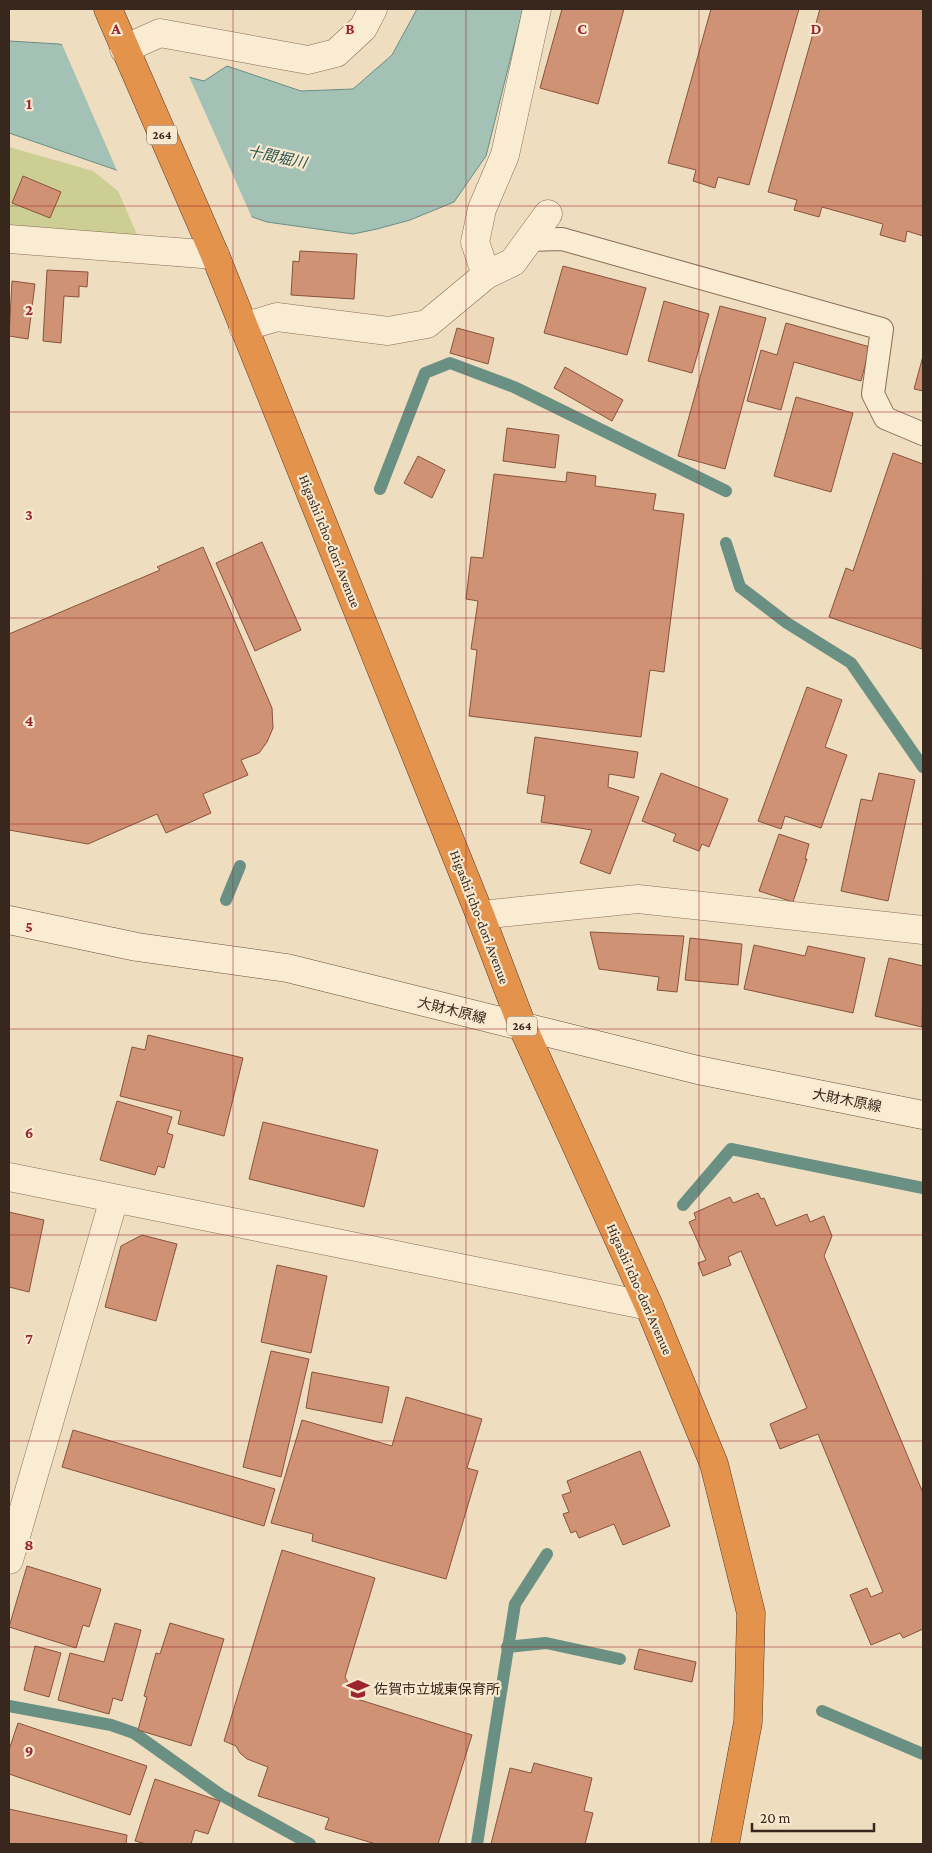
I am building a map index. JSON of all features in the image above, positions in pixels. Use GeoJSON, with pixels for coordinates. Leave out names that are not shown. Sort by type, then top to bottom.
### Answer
{"type":"FeatureCollection","features":[{"type":"Feature","properties":{"kind":"highway","name":"Higashi Icho-dori Avenue"},"geometry":{"type":"LineString","coordinates":[[108,9],[215,255],[480,915],[523,1028],[649,1306],[714,1464],[751,1613],[748,1722],[725,1844]]}},
{"type":"Feature","properties":{"kind":"street"},"geometry":{"type":"LineString","coordinates":[[124,49],[160,33],[308,60],[336,53],[363,28],[373,9]]}},
{"type":"Feature","properties":{"kind":"street"},"geometry":{"type":"LineString","coordinates":[[486,275],[475,242],[482,209],[505,155],[537,9]]}},
{"type":"Feature","properties":{"kind":"street"},"geometry":{"type":"LineString","coordinates":[[243,327],[277,316],[388,331],[428,324],[486,275],[513,262],[548,214]]}},
{"type":"Feature","properties":{"kind":"street"},"geometry":{"type":"LineString","coordinates":[[9,239],[215,255]]}},
{"type":"Feature","properties":{"kind":"street"},"geometry":{"type":"LineString","coordinates":[[480,915],[638,899],[923,930]]}},
{"type":"Feature","properties":{"kind":"street","name":"大財木原線"},"geometry":{"type":"LineString","coordinates":[[9,920],[137,947],[287,968],[698,1070],[923,1115]]}},
{"type":"Feature","properties":{"kind":"street"},"geometry":{"type":"LineString","coordinates":[[9,1177],[649,1306]]}},
{"type":"Feature","properties":{"kind":"street"},"geometry":{"type":"LineString","coordinates":[[9,1560],[114,1199]]}},
{"type":"Feature","properties":{"kind":"lane"},"geometry":{"type":"LineString","coordinates":[[529,240],[562,239],[882,329],[873,394],[885,418],[923,434]]}},
{"type":"Feature","properties":{"kind":"green space"},"geometry":{"type":"Polygon","coordinates":[[[9,147],[93,171],[118,191],[139,239],[9,230],[9,147]]]}},
{"type":"Feature","properties":{"kind":"water","name":"十間堀川"},"geometry":{"type":"Polygon","coordinates":[[[417,9],[523,9],[486,156],[454,202],[410,220],[353,234],[267,222],[9,133],[9,41],[59,44],[204,81],[227,66],[301,91],[353,89],[392,55],[417,9]]]}},
{"type":"Feature","properties":{"kind":"pier"},"geometry":{"type":"Polygon","coordinates":[[[61,42],[188,74],[253,220],[118,173],[61,42]]]}},
{"type":"Feature","properties":{"kind":"building"},"geometry":{"type":"Polygon","coordinates":[[[562,9],[624,9],[598,104],[540,88],[562,9]]]}},
{"type":"Feature","properties":{"kind":"building"},"geometry":{"type":"Polygon","coordinates":[[[711,9],[799,9],[749,185],[718,177],[715,188],[693,181],[696,170],[668,163],[711,9]]]}},
{"type":"Feature","properties":{"kind":"building"},"geometry":{"type":"Polygon","coordinates":[[[820,9],[923,9],[923,236],[907,231],[905,242],[880,235],[883,224],[822,207],[819,217],[794,210],[797,200],[768,192],[820,9]]]}},
{"type":"Feature","properties":{"kind":"building"},"geometry":{"type":"Polygon","coordinates":[[[23,176],[61,192],[50,218],[12,203],[23,176]]]}},
{"type":"Feature","properties":{"kind":"building"},"geometry":{"type":"Polygon","coordinates":[[[300,251],[357,254],[354,299],[291,295],[293,261],[299,262],[300,251]]]}},
{"type":"Feature","properties":{"kind":"building"},"geometry":{"type":"Polygon","coordinates":[[[563,266],[646,288],[627,355],[544,333],[563,266]]]}},
{"type":"Feature","properties":{"kind":"building"},"geometry":{"type":"Polygon","coordinates":[[[47,270],[88,272],[87,287],[79,286],[79,297],[64,296],[61,343],[43,341],[47,270]]]}},
{"type":"Feature","properties":{"kind":"building"},"geometry":{"type":"Polygon","coordinates":[[[12,281],[35,284],[28,339],[9,336],[12,281]]]}},
{"type":"Feature","properties":{"kind":"building"},"geometry":{"type":"Polygon","coordinates":[[[664,301],[709,314],[692,373],[648,361],[664,301]]]}},
{"type":"Feature","properties":{"kind":"building"},"geometry":{"type":"Polygon","coordinates":[[[720,306],[766,318],[725,469],[678,456],[720,306]]]}},
{"type":"Feature","properties":{"kind":"building"},"geometry":{"type":"Polygon","coordinates":[[[786,323],[870,347],[861,381],[794,362],[781,410],[747,401],[761,350],[777,355],[786,323]]]}},
{"type":"Feature","properties":{"kind":"building"},"geometry":{"type":"Polygon","coordinates":[[[457,328],[494,338],[488,364],[450,353],[457,328]]]}},
{"type":"Feature","properties":{"kind":"building"},"geometry":{"type":"Polygon","coordinates":[[[923,356],[923,391],[914,389],[923,356]]]}},
{"type":"Feature","properties":{"kind":"building"},"geometry":{"type":"Polygon","coordinates":[[[565,367],[623,400],[612,421],[554,388],[565,367]]]}},
{"type":"Feature","properties":{"kind":"building"},"geometry":{"type":"Polygon","coordinates":[[[796,397],[853,413],[831,492],[774,476],[796,397]]]}},
{"type":"Feature","properties":{"kind":"building"},"geometry":{"type":"Polygon","coordinates":[[[507,428],[559,435],[555,468],[503,461],[507,428]]]}},
{"type":"Feature","properties":{"kind":"building"},"geometry":{"type":"Polygon","coordinates":[[[893,453],[923,464],[922,649],[829,617],[846,568],[853,571],[893,453]]]}},
{"type":"Feature","properties":{"kind":"building"},"geometry":{"type":"Polygon","coordinates":[[[418,456],[445,470],[432,498],[404,483],[418,456]]]}},
{"type":"Feature","properties":{"kind":"building"},"geometry":{"type":"Polygon","coordinates":[[[567,472],[596,476],[595,486],[656,494],[653,510],[684,514],[664,672],[650,670],[641,737],[469,716],[477,650],[471,649],[478,601],[466,599],[471,557],[483,558],[494,474],[566,482],[567,472]]]}},
{"type":"Feature","properties":{"kind":"building"},"geometry":{"type":"Polygon","coordinates":[[[262,542],[301,630],[255,651],[216,563],[262,542]]]}},
{"type":"Feature","properties":{"kind":"building"},"geometry":{"type":"Polygon","coordinates":[[[203,547],[272,708],[273,728],[267,742],[259,753],[241,760],[248,775],[203,794],[211,813],[166,833],[157,814],[88,844],[9,830],[9,634],[160,570],[157,567],[203,547]]]}},
{"type":"Feature","properties":{"kind":"building"},"geometry":{"type":"Polygon","coordinates":[[[807,687],[842,700],[825,747],[847,755],[821,828],[785,816],[781,829],[758,821],[807,687]]]}},
{"type":"Feature","properties":{"kind":"building"},"geometry":{"type":"Polygon","coordinates":[[[535,737],[638,752],[634,778],[609,774],[608,787],[639,797],[610,874],[580,863],[592,830],[541,822],[545,796],[527,793],[535,737]]]}},
{"type":"Feature","properties":{"kind":"building"},"geometry":{"type":"Polygon","coordinates":[[[661,773],[728,799],[709,847],[702,844],[699,851],[673,841],[676,834],[642,821],[661,773]]]}},
{"type":"Feature","properties":{"kind":"building"},"geometry":{"type":"Polygon","coordinates":[[[879,773],[915,780],[888,901],[841,891],[861,799],[872,801],[879,773]]]}},
{"type":"Feature","properties":{"kind":"building"},"geometry":{"type":"Polygon","coordinates":[[[779,834],[809,844],[805,859],[807,859],[793,902],[759,891],[779,834]]]}},
{"type":"Feature","properties":{"kind":"building"},"geometry":{"type":"Polygon","coordinates":[[[590,932],[684,936],[677,992],[657,990],[659,977],[599,969],[590,932]]]}},
{"type":"Feature","properties":{"kind":"building"},"geometry":{"type":"Polygon","coordinates":[[[690,938],[742,944],[738,985],[685,980],[690,938]]]}},
{"type":"Feature","properties":{"kind":"building"},"geometry":{"type":"Polygon","coordinates":[[[754,945],[805,956],[808,946],[865,958],[853,1013],[744,989],[754,945]]]}},
{"type":"Feature","properties":{"kind":"building"},"geometry":{"type":"Polygon","coordinates":[[[889,958],[923,966],[922,1027],[875,1016],[889,958]]]}},
{"type":"Feature","properties":{"kind":"building"},"geometry":{"type":"Polygon","coordinates":[[[148,1035],[243,1058],[224,1136],[178,1124],[181,1111],[120,1096],[132,1047],[145,1050],[148,1035]]]}},
{"type":"Feature","properties":{"kind":"building"},"geometry":{"type":"Polygon","coordinates":[[[117,1101],[172,1117],[167,1133],[173,1135],[164,1168],[158,1166],[155,1175],[100,1160],[117,1101]]]}},
{"type":"Feature","properties":{"kind":"building"},"geometry":{"type":"Polygon","coordinates":[[[263,1122],[378,1150],[364,1207],[249,1179],[263,1122]]]}},
{"type":"Feature","properties":{"kind":"building"},"geometry":{"type":"Polygon","coordinates":[[[758,1193],[761,1199],[764,1198],[776,1226],[807,1214],[810,1222],[824,1216],[832,1236],[824,1256],[923,1493],[923,1629],[903,1638],[900,1633],[871,1645],[850,1595],[867,1588],[871,1597],[883,1592],[818,1434],[780,1449],[770,1424],[807,1408],[741,1251],[728,1257],[731,1265],[703,1276],[698,1263],[706,1260],[689,1222],[696,1219],[694,1213],[730,1197],[733,1203],[758,1193]]]}},
{"type":"Feature","properties":{"kind":"building"},"geometry":{"type":"Polygon","coordinates":[[[9,1212],[44,1220],[29,1292],[9,1287],[9,1212]]]}},
{"type":"Feature","properties":{"kind":"building"},"geometry":{"type":"Polygon","coordinates":[[[142,1235],[177,1244],[156,1321],[105,1307],[121,1246],[142,1235]]]}},
{"type":"Feature","properties":{"kind":"building"},"geometry":{"type":"Polygon","coordinates":[[[277,1265],[327,1276],[311,1353],[261,1342],[277,1265]]]}},
{"type":"Feature","properties":{"kind":"building"},"geometry":{"type":"Polygon","coordinates":[[[271,1351],[309,1359],[281,1477],[243,1467],[271,1351]]]}},
{"type":"Feature","properties":{"kind":"building"},"geometry":{"type":"Polygon","coordinates":[[[312,1372],[389,1387],[382,1423],[306,1408],[312,1372]]]}},
{"type":"Feature","properties":{"kind":"building"},"geometry":{"type":"Polygon","coordinates":[[[406,1397],[482,1419],[467,1468],[478,1471],[446,1579],[312,1541],[313,1534],[271,1523],[302,1420],[392,1446],[406,1397]]]}},
{"type":"Feature","properties":{"kind":"building"},"geometry":{"type":"Polygon","coordinates":[[[73,1430],[275,1489],[264,1526],[62,1467],[73,1430]]]}},
{"type":"Feature","properties":{"kind":"building"},"geometry":{"type":"Polygon","coordinates":[[[640,1451],[670,1526],[623,1545],[614,1524],[579,1538],[576,1531],[571,1533],[563,1514],[569,1512],[562,1495],[571,1492],[567,1481],[640,1451]]]}},
{"type":"Feature","properties":{"kind":"building"},"geometry":{"type":"Polygon","coordinates":[[[282,1550],[375,1578],[345,1677],[357,1699],[472,1735],[438,1844],[376,1844],[325,1829],[329,1818],[258,1796],[268,1767],[247,1759],[236,1746],[224,1741],[282,1550]]]}},
{"type":"Feature","properties":{"kind":"building"},"geometry":{"type":"Polygon","coordinates":[[[27,1566],[101,1589],[89,1627],[83,1625],[76,1648],[9,1627],[27,1566]]]}},
{"type":"Feature","properties":{"kind":"building"},"geometry":{"type":"Polygon","coordinates":[[[115,1623],[141,1630],[122,1701],[113,1698],[109,1714],[58,1700],[70,1653],[104,1662],[115,1623]]]}},
{"type":"Feature","properties":{"kind":"building"},"geometry":{"type":"Polygon","coordinates":[[[170,1623],[224,1639],[191,1746],[138,1730],[147,1697],[144,1696],[156,1653],[160,1654],[170,1623]]]}},
{"type":"Feature","properties":{"kind":"building"},"geometry":{"type":"Polygon","coordinates":[[[35,1646],[61,1653],[49,1697],[24,1690],[35,1646]]]}},
{"type":"Feature","properties":{"kind":"building"},"geometry":{"type":"Polygon","coordinates":[[[639,1649],[696,1662],[692,1682],[634,1669],[639,1649]]]}},
{"type":"Feature","properties":{"kind":"building"},"geometry":{"type":"Polygon","coordinates":[[[18,1723],[147,1766],[130,1815],[9,1774],[9,1750],[18,1723]]]}},
{"type":"Feature","properties":{"kind":"building"},"geometry":{"type":"Polygon","coordinates":[[[534,1763],[592,1778],[584,1811],[593,1813],[585,1844],[491,1844],[510,1768],[531,1773],[534,1763]]]}},
{"type":"Feature","properties":{"kind":"building"},"geometry":{"type":"Polygon","coordinates":[[[155,1779],[220,1801],[208,1834],[195,1830],[191,1844],[146,1844],[135,1841],[155,1779]]]}},
{"type":"Feature","properties":{"kind":"building"},"geometry":{"type":"Polygon","coordinates":[[[9,1809],[127,1835],[126,1844],[9,1844],[9,1809]]]}},
{"type":"Feature","properties":{"kind":"waterway"},"geometry":{"type":"LineString","coordinates":[[380,489],[425,373],[450,363],[514,387],[726,491]]}},
{"type":"Feature","properties":{"kind":"waterway"},"geometry":{"type":"LineString","coordinates":[[726,543],[740,587],[787,623],[851,663],[923,767]]}},
{"type":"Feature","properties":{"kind":"waterway"},"geometry":{"type":"LineString","coordinates":[[226,900],[240,866]]}},
{"type":"Feature","properties":{"kind":"waterway"},"geometry":{"type":"LineString","coordinates":[[683,1205],[731,1149],[923,1188]]}},
{"type":"Feature","properties":{"kind":"waterway"},"geometry":{"type":"LineString","coordinates":[[477,1844],[515,1604],[547,1554]]}},
{"type":"Feature","properties":{"kind":"waterway"},"geometry":{"type":"LineString","coordinates":[[507,1647],[546,1643],[620,1659]]}},
{"type":"Feature","properties":{"kind":"waterway"},"geometry":{"type":"LineString","coordinates":[[9,1706],[111,1725],[134,1733],[221,1795],[310,1844]]}},
{"type":"Feature","properties":{"kind":"waterway"},"geometry":{"type":"LineString","coordinates":[[822,1711],[923,1754]]}},
{"type":"Feature","properties":{"kind":"place","name":"佐賀市立城東保育所"},"geometry":{"type":"Point","coordinates":[358,1689]}}]}
